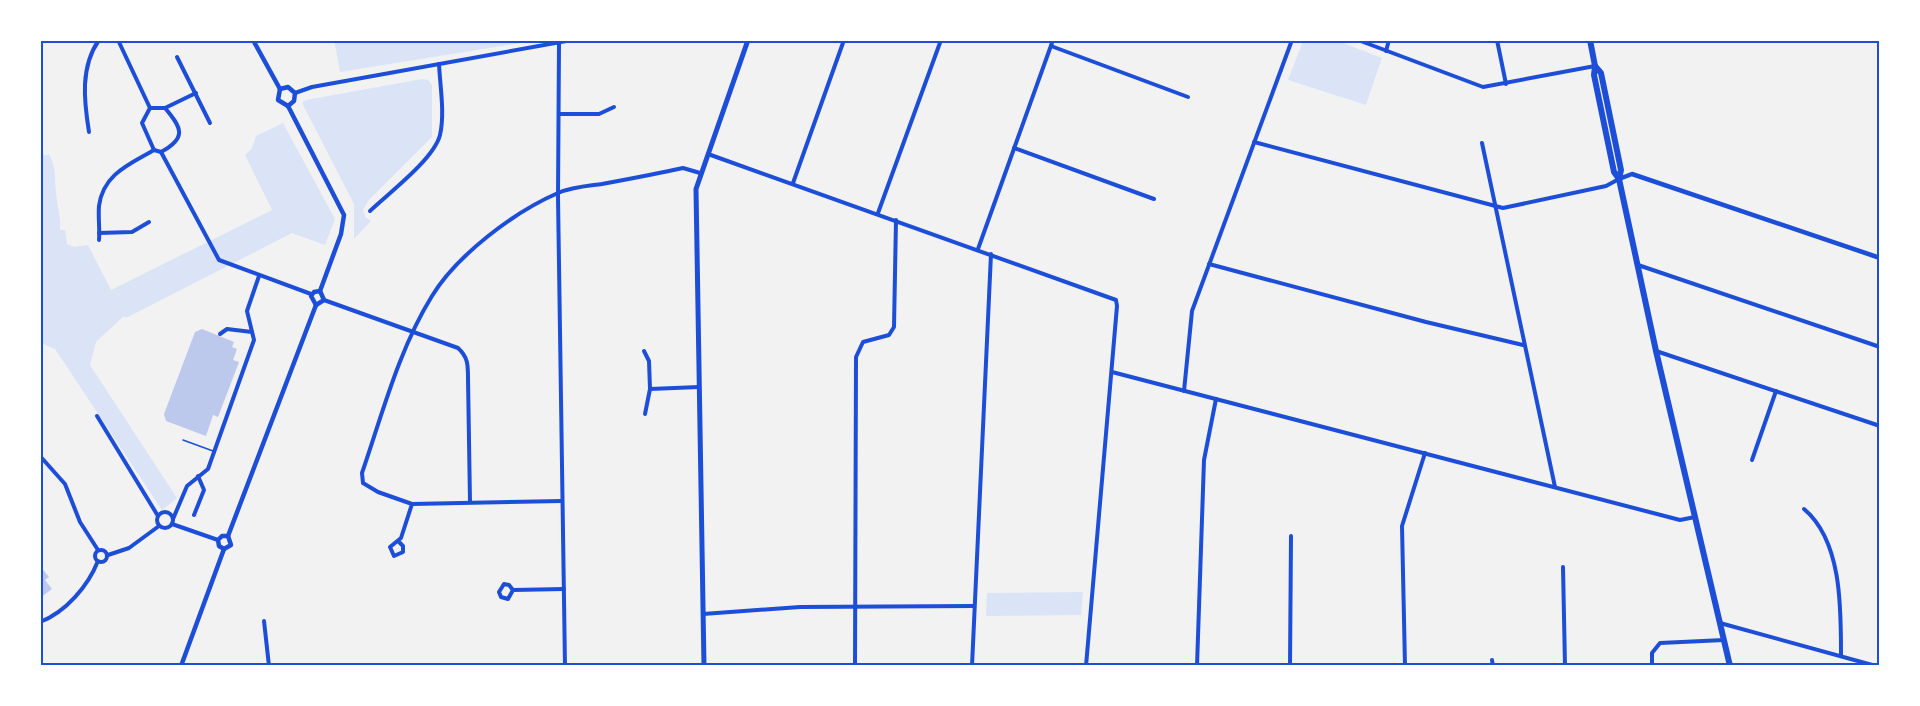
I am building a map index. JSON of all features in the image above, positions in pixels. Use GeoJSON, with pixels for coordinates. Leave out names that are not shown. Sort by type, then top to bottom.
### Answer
{"type":"FeatureCollection","features":[{"type":"Feature","properties":{"kind":"main road"},"geometry":{"type":"LineString","coordinates":[[704,666],[696,189],[748,40]]}},
{"type":"Feature","properties":{"kind":"main road"},"geometry":{"type":"LineString","coordinates":[[1590,40],[1595,66],[1601,73],[1604,85],[1621,170],[1619,179],[1656,351],[1730,666]]}},
{"type":"Feature","properties":{"kind":"street"},"geometry":{"type":"LineString","coordinates":[[89,132],[85,81],[91,53],[99,40]]}},
{"type":"Feature","properties":{"kind":"street"},"geometry":{"type":"LineString","coordinates":[[118,40],[150,108]]}},
{"type":"Feature","properties":{"kind":"street"},"geometry":{"type":"LineString","coordinates":[[253,40],[280,89],[278,100],[288,106],[344,215],[341,234],[320,291],[324,300]]}},
{"type":"Feature","properties":{"kind":"street"},"geometry":{"type":"LineString","coordinates":[[295,93],[572,40]]}},
{"type":"Feature","properties":{"kind":"street"},"geometry":{"type":"LineString","coordinates":[[793,183],[844,40]]}},
{"type":"Feature","properties":{"kind":"street"},"geometry":{"type":"LineString","coordinates":[[878,213],[940,40]]}},
{"type":"Feature","properties":{"kind":"street"},"geometry":{"type":"LineString","coordinates":[[978,249],[1053,40]]}},
{"type":"Feature","properties":{"kind":"street"},"geometry":{"type":"LineString","coordinates":[[1184,391],[1191,315],[1292,40]]}},
{"type":"Feature","properties":{"kind":"street"},"geometry":{"type":"LineString","coordinates":[[1358,40],[1483,87],[1595,66]]}},
{"type":"Feature","properties":{"kind":"street"},"geometry":{"type":"LineString","coordinates":[[1386,51],[1389,40]]}},
{"type":"Feature","properties":{"kind":"street"},"geometry":{"type":"LineString","coordinates":[[1497,40],[1506,84]]}},
{"type":"Feature","properties":{"kind":"street"},"geometry":{"type":"LineString","coordinates":[[559,44],[558,193],[565,666]]}},
{"type":"Feature","properties":{"kind":"street"},"geometry":{"type":"LineString","coordinates":[[1051,46],[1188,97]]}},
{"type":"Feature","properties":{"kind":"street"},"geometry":{"type":"LineString","coordinates":[[177,57],[210,123]]}},
{"type":"Feature","properties":{"kind":"street"},"geometry":{"type":"LineString","coordinates":[[370,211],[432,151],[439,137],[441,125],[439,64]]}},
{"type":"Feature","properties":{"kind":"street"},"geometry":{"type":"LineString","coordinates":[[280,89],[288,87],[295,93]]}},
{"type":"Feature","properties":{"kind":"street"},"geometry":{"type":"LineString","coordinates":[[150,108],[165,108],[196,93]]}},
{"type":"Feature","properties":{"kind":"street"},"geometry":{"type":"LineString","coordinates":[[288,106],[294,101],[295,93]]}},
{"type":"Feature","properties":{"kind":"street"},"geometry":{"type":"LineString","coordinates":[[560,114],[599,114],[614,107]]}},
{"type":"Feature","properties":{"kind":"street"},"geometry":{"type":"LineString","coordinates":[[150,108],[142,123],[154,150]]}},
{"type":"Feature","properties":{"kind":"street"},"geometry":{"type":"LineString","coordinates":[[161,152],[177,140],[180,131],[177,122],[165,108]]}},
{"type":"Feature","properties":{"kind":"street"},"geometry":{"type":"LineString","coordinates":[[1254,142],[1494,207],[1519,205],[1606,186],[1632,174],[1880,258]]}},
{"type":"Feature","properties":{"kind":"street"},"geometry":{"type":"LineString","coordinates":[[1482,143],[1523,345],[1555,487]]}},
{"type":"Feature","properties":{"kind":"street"},"geometry":{"type":"LineString","coordinates":[[1014,148],[1154,199]]}},
{"type":"Feature","properties":{"kind":"street"},"geometry":{"type":"LineString","coordinates":[[99,240],[99,205],[106,184],[118,170],[154,150],[161,152],[219,260],[311,294],[320,291]]}},
{"type":"Feature","properties":{"kind":"street"},"geometry":{"type":"LineString","coordinates":[[708,154],[1116,300],[1118,306],[1086,666]]}},
{"type":"Feature","properties":{"kind":"street"},"geometry":{"type":"LineString","coordinates":[[562,501],[412,504],[363,483],[362,474],[414,332],[431,297],[455,266],[490,234],[558,193],[683,168],[700,173]]}},
{"type":"Feature","properties":{"kind":"street"},"geometry":{"type":"LineString","coordinates":[[855,666],[856,357],[863,342],[889,335],[894,327],[896,220]]}},
{"type":"Feature","properties":{"kind":"street"},"geometry":{"type":"LineString","coordinates":[[99,233],[132,232],[149,222]]}},
{"type":"Feature","properties":{"kind":"street"},"geometry":{"type":"LineString","coordinates":[[972,666],[991,254]]}},
{"type":"Feature","properties":{"kind":"street"},"geometry":{"type":"LineString","coordinates":[[1209,264],[1426,322],[1523,345]]}},
{"type":"Feature","properties":{"kind":"street"},"geometry":{"type":"LineString","coordinates":[[1638,266],[1880,347]]}},
{"type":"Feature","properties":{"kind":"street"},"geometry":{"type":"LineString","coordinates":[[159,526],[166,528],[172,521],[187,486],[208,469],[254,340],[247,311],[259,276]]}},
{"type":"Feature","properties":{"kind":"street"},"geometry":{"type":"LineString","coordinates":[[311,294],[311,301],[316,304]]}},
{"type":"Feature","properties":{"kind":"street"},"geometry":{"type":"LineString","coordinates":[[181,666],[224,549],[231,545],[228,536],[316,304],[324,300],[458,348],[468,362],[470,502]]}},
{"type":"Feature","properties":{"kind":"street"},"geometry":{"type":"LineString","coordinates":[[220,334],[226,329],[252,332]]}},
{"type":"Feature","properties":{"kind":"street"},"geometry":{"type":"LineString","coordinates":[[644,351],[649,361],[650,389],[645,414]]}},
{"type":"Feature","properties":{"kind":"street"},"geometry":{"type":"LineString","coordinates":[[1656,351],[1880,426]]}},
{"type":"Feature","properties":{"kind":"street"},"geometry":{"type":"LineString","coordinates":[[1112,372],[1680,520],[1695,517]]}},
{"type":"Feature","properties":{"kind":"street"},"geometry":{"type":"LineString","coordinates":[[650,389],[699,387]]}},
{"type":"Feature","properties":{"kind":"street"},"geometry":{"type":"LineString","coordinates":[[1752,460],[1776,392]]}},
{"type":"Feature","properties":{"kind":"street"},"geometry":{"type":"LineString","coordinates":[[1197,666],[1204,460],[1216,399]]}},
{"type":"Feature","properties":{"kind":"street"},"geometry":{"type":"LineString","coordinates":[[96,416],[158,516],[159,526]]}},
{"type":"Feature","properties":{"kind":"street"},"geometry":{"type":"LineString","coordinates":[[1406,666],[1402,526],[1425,453]]}},
{"type":"Feature","properties":{"kind":"street"},"geometry":{"type":"LineString","coordinates":[[40,456],[65,484],[80,522],[98,550]]}},
{"type":"Feature","properties":{"kind":"street"},"geometry":{"type":"LineString","coordinates":[[194,515],[204,490],[198,476]]}},
{"type":"Feature","properties":{"kind":"street"},"geometry":{"type":"LineString","coordinates":[[399,542],[412,504]]}},
{"type":"Feature","properties":{"kind":"street"},"geometry":{"type":"LineString","coordinates":[[1804,509],[1823,531],[1834,553],[1840,655]]}},
{"type":"Feature","properties":{"kind":"street"},"geometry":{"type":"LineString","coordinates":[[158,516],[165,512],[172,521],[218,540]]}},
{"type":"Feature","properties":{"kind":"street"},"geometry":{"type":"LineString","coordinates":[[98,561],[104,562],[108,555],[129,548],[159,526]]}},
{"type":"Feature","properties":{"kind":"street"},"geometry":{"type":"LineString","coordinates":[[218,540],[222,536],[228,536]]}},
{"type":"Feature","properties":{"kind":"street"},"geometry":{"type":"LineString","coordinates":[[1290,666],[1291,536]]}},
{"type":"Feature","properties":{"kind":"street"},"geometry":{"type":"LineString","coordinates":[[218,540],[219,546],[224,549]]}},
{"type":"Feature","properties":{"kind":"street"},"geometry":{"type":"LineString","coordinates":[[98,550],[104,550],[108,555]]}},
{"type":"Feature","properties":{"kind":"street"},"geometry":{"type":"LineString","coordinates":[[98,550],[95,555],[98,561]]}},
{"type":"Feature","properties":{"kind":"street"},"geometry":{"type":"LineString","coordinates":[[40,622],[68,604],[89,580],[98,561]]}},
{"type":"Feature","properties":{"kind":"street"},"geometry":{"type":"LineString","coordinates":[[1563,567],[1565,666]]}},
{"type":"Feature","properties":{"kind":"street"},"geometry":{"type":"LineString","coordinates":[[513,590],[564,589]]}},
{"type":"Feature","properties":{"kind":"street"},"geometry":{"type":"LineString","coordinates":[[703,614],[855,606],[974,606]]}},
{"type":"Feature","properties":{"kind":"street"},"geometry":{"type":"LineString","coordinates":[[264,621],[269,666]]}},
{"type":"Feature","properties":{"kind":"street"},"geometry":{"type":"LineString","coordinates":[[1720,623],[1874,665]]}},
{"type":"Feature","properties":{"kind":"street"},"geometry":{"type":"LineString","coordinates":[[1652,666],[1652,654],[1660,643],[1724,640]]}},
{"type":"Feature","properties":{"kind":"street"},"geometry":{"type":"LineString","coordinates":[[1492,660],[1492,666]]}},
{"type":"Feature","properties":{"kind":"lane"},"geometry":{"type":"LineString","coordinates":[[183,440],[214,451]]}},
{"type":"Feature","properties":{"kind":"shaded area"},"geometry":{"type":"Polygon","coordinates":[[[334,40],[534,40],[534,41],[340,72],[334,40]]]}},
{"type":"Feature","properties":{"kind":"shaded area"},"geometry":{"type":"Polygon","coordinates":[[[1303,41],[1338,41],[1382,58],[1366,105],[1288,80],[1303,41]]]}},
{"type":"Feature","properties":{"kind":"shaded area"},"geometry":{"type":"Polygon","coordinates":[[[422,79],[428,80],[432,85],[432,137],[368,201],[363,210],[365,217],[371,221],[354,239],[354,204],[302,103],[306,100],[422,79]]]}},
{"type":"Feature","properties":{"kind":"shaded area"},"geometry":{"type":"Polygon","coordinates":[[[283,123],[335,219],[325,245],[292,233],[128,317],[123,317],[96,342],[90,365],[177,498],[162,510],[55,349],[41,343],[40,144],[44,156],[49,154],[52,160],[60,230],[65,230],[67,244],[74,247],[88,245],[111,290],[272,210],[245,155],[252,148],[256,136],[283,123]]]}},
{"type":"Feature","properties":{"kind":"shaded area"},"geometry":{"type":"Polygon","coordinates":[[[1083,592],[1081,615],[986,616],[987,593],[1083,592]]]}},
{"type":"Feature","properties":{"kind":"building"},"geometry":{"type":"Polygon","coordinates":[[[202,329],[234,342],[232,347],[237,349],[233,360],[239,362],[218,417],[213,415],[206,436],[166,421],[164,414],[195,332],[202,329]]]}},
{"type":"Feature","properties":{"kind":"building"},"geometry":{"type":"Polygon","coordinates":[[[40,566],[49,577],[45,580],[52,589],[40,598],[40,566]]]}}]}
